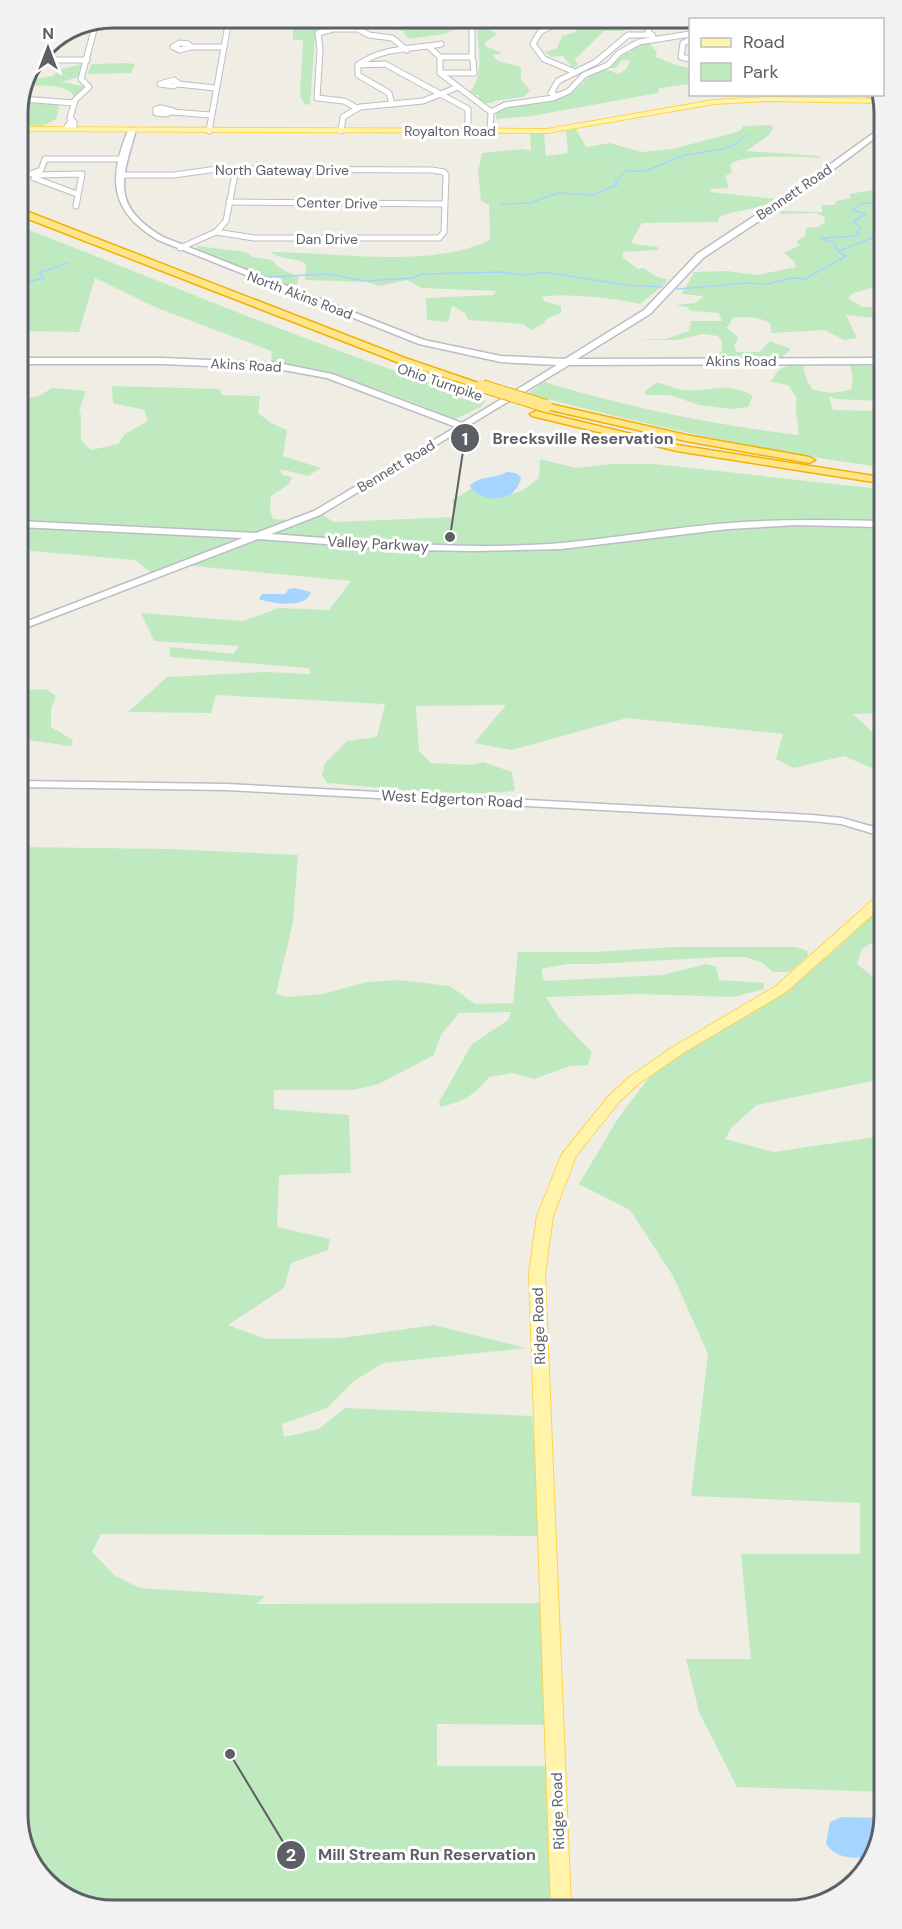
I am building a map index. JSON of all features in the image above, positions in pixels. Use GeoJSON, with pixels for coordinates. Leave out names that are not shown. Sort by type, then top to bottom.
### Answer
{"type":"FeatureCollection","features":[{"type":"Feature","properties":{"kind":"highway","name":"Ohio Turnpike"},"geometry":{"type":"LineString","coordinates":[[29,215],[536,414],[677,448],[874,479]]}},
{"type":"Feature","properties":{"kind":"highway","name":"Ohio Turnpike"},"geometry":{"type":"LineString","coordinates":[[29,224],[418,375],[686,438],[874,470]]}},
{"type":"Feature","properties":{"kind":"main road","name":"Royalton Road"},"geometry":{"type":"LineString","coordinates":[[29,128],[70,126],[132,130],[490,132],[572,128],[714,102],[819,97],[872,101]]}},
{"type":"Feature","properties":{"kind":"main road","name":"Ridge Road"},"geometry":{"type":"LineString","coordinates":[[561,1900],[537,1274],[544,1216],[569,1154],[609,1105],[633,1081],[678,1050],[781,988],[874,906]]}},
{"type":"Feature","properties":{"kind":"street"},"geometry":{"type":"LineString","coordinates":[[209,131],[227,28]]}},
{"type":"Feature","properties":{"kind":"street"},"geometry":{"type":"LineString","coordinates":[[357,108],[344,101],[317,98],[320,51],[318,33],[333,29],[358,29],[369,35],[392,38],[406,50]]}},
{"type":"Feature","properties":{"kind":"street"},"geometry":{"type":"LineString","coordinates":[[440,57],[472,57],[472,29]]}},
{"type":"Feature","properties":{"kind":"street"},"geometry":{"type":"LineString","coordinates":[[546,29],[540,32],[533,44],[535,51],[551,63],[584,75]]}},
{"type":"Feature","properties":{"kind":"street"},"geometry":{"type":"LineString","coordinates":[[648,29],[648,32],[654,37]]}},
{"type":"Feature","properties":{"kind":"street"},"geometry":{"type":"LineString","coordinates":[[70,126],[76,98],[88,89],[81,80],[94,31]]}},
{"type":"Feature","properties":{"kind":"street"},"geometry":{"type":"LineString","coordinates":[[557,96],[551,93],[553,87],[561,79],[597,61],[628,35],[654,37],[689,35]]}},
{"type":"Feature","properties":{"kind":"street"},"geometry":{"type":"LineString","coordinates":[[358,64],[368,58],[441,44],[433,36]]}},
{"type":"Feature","properties":{"kind":"street"},"geometry":{"type":"LineString","coordinates":[[491,112],[505,105],[557,96],[568,91],[584,75],[608,65],[619,53],[630,46],[654,37]]}},
{"type":"Feature","properties":{"kind":"street"},"geometry":{"type":"LineString","coordinates":[[683,44],[689,41]]}},
{"type":"Feature","properties":{"kind":"street"},"geometry":{"type":"LineString","coordinates":[[683,44],[689,45]]}},
{"type":"Feature","properties":{"kind":"street"},"geometry":{"type":"LineString","coordinates":[[683,44],[681,57],[689,59]]}},
{"type":"Feature","properties":{"kind":"street"},"geometry":{"type":"LineString","coordinates":[[190,46],[223,47]]}},
{"type":"Feature","properties":{"kind":"street"},"geometry":{"type":"LineString","coordinates":[[429,46],[440,57],[440,73]]}},
{"type":"Feature","properties":{"kind":"street"},"geometry":{"type":"LineString","coordinates":[[682,51],[689,52]]}},
{"type":"Feature","properties":{"kind":"street"},"geometry":{"type":"LineString","coordinates":[[48,60],[87,60]]}},
{"type":"Feature","properties":{"kind":"street"},"geometry":{"type":"LineString","coordinates":[[440,73],[474,72],[473,60]]}},
{"type":"Feature","properties":{"kind":"street"},"geometry":{"type":"LineString","coordinates":[[358,64],[385,64],[441,94],[468,109],[468,124]]}},
{"type":"Feature","properties":{"kind":"street"},"geometry":{"type":"LineString","coordinates":[[358,64],[358,75],[389,93],[392,104]]}},
{"type":"Feature","properties":{"kind":"street"},"geometry":{"type":"LineString","coordinates":[[440,73],[491,112]]}},
{"type":"Feature","properties":{"kind":"street"},"geometry":{"type":"LineString","coordinates":[[178,84],[215,88]]}},
{"type":"Feature","properties":{"kind":"street"},"geometry":{"type":"LineString","coordinates":[[341,131],[343,117],[357,108],[423,101],[458,87]]}},
{"type":"Feature","properties":{"kind":"street"},"geometry":{"type":"LineString","coordinates":[[30,100],[74,104]]}},
{"type":"Feature","properties":{"kind":"street"},"geometry":{"type":"LineString","coordinates":[[172,112],[211,115]]}},
{"type":"Feature","properties":{"kind":"street"},"geometry":{"type":"LineString","coordinates":[[490,132],[491,112]]}},
{"type":"Feature","properties":{"kind":"street","name":"North Akins Road"},"geometry":{"type":"LineString","coordinates":[[132,130],[119,188],[125,208],[145,229],[180,248],[422,342],[501,359],[567,362]]}},
{"type":"Feature","properties":{"kind":"street","name":"Bennett Road"},"geometry":{"type":"LineString","coordinates":[[29,624],[317,513],[646,312],[700,256],[806,186],[874,136]]}},
{"type":"Feature","properties":{"kind":"street"},"geometry":{"type":"LineString","coordinates":[[29,176],[41,171],[45,159],[125,159]]}},
{"type":"Feature","properties":{"kind":"street","name":"North Gateway Drive"},"geometry":{"type":"LineString","coordinates":[[121,175],[174,175],[217,169],[432,170],[444,172],[446,175],[444,204]]}},
{"type":"Feature","properties":{"kind":"street"},"geometry":{"type":"LineString","coordinates":[[180,248],[216,232],[226,221],[236,169]]}},
{"type":"Feature","properties":{"kind":"street"},"geometry":{"type":"LineString","coordinates":[[29,176],[82,174],[76,194],[76,206]]}},
{"type":"Feature","properties":{"kind":"street"},"geometry":{"type":"LineString","coordinates":[[29,176],[76,194]]}},
{"type":"Feature","properties":{"kind":"street","name":"Center Drive"},"geometry":{"type":"LineString","coordinates":[[229,202],[444,204]]}},
{"type":"Feature","properties":{"kind":"street","name":"Dan Drive"},"geometry":{"type":"LineString","coordinates":[[216,232],[254,238],[439,238],[444,232],[444,204]]}},
{"type":"Feature","properties":{"kind":"street","name":"Akins Road"},"geometry":{"type":"LineString","coordinates":[[29,361],[188,362],[278,366],[329,376],[462,426]]}},
{"type":"Feature","properties":{"kind":"street","name":"Akins Road"},"geometry":{"type":"LineString","coordinates":[[567,362],[874,361]]}},
{"type":"Feature","properties":{"kind":"street","name":"Valley Parkway"},"geometry":{"type":"LineString","coordinates":[[29,524],[260,536],[407,547],[526,548],[607,541],[728,526],[797,522],[874,524]]}},
{"type":"Feature","properties":{"kind":"street","name":"West Edgerton Road"},"geometry":{"type":"LineString","coordinates":[[29,784],[226,787],[802,818],[842,821],[874,831]]}},
{"type":"Feature","properties":{"kind":"green space"},"geometry":{"type":"Polygon","coordinates":[[[293,28],[324,28],[315,36],[310,104],[305,105],[300,96],[303,40],[293,40],[293,28]]]}},
{"type":"Feature","properties":{"kind":"green space"},"geometry":{"type":"Polygon","coordinates":[[[389,28],[457,29],[444,34],[409,39],[403,31],[389,28]]]}},
{"type":"Feature","properties":{"kind":"green space"},"geometry":{"type":"Polygon","coordinates":[[[477,29],[487,29],[497,34],[484,43],[487,47],[502,53],[493,55],[498,61],[521,67],[521,79],[530,91],[523,97],[481,103],[478,95],[469,93],[479,70],[477,29]]]}},
{"type":"Feature","properties":{"kind":"green space"},"geometry":{"type":"Polygon","coordinates":[[[576,29],[625,29],[624,31],[604,31],[575,59],[578,66],[572,67],[563,56],[551,57],[545,52],[557,48],[562,36],[576,32],[576,29]]]}},
{"type":"Feature","properties":{"kind":"green space"},"geometry":{"type":"Polygon","coordinates":[[[649,42],[657,52],[655,57],[689,68],[689,84],[659,88],[658,93],[532,116],[496,119],[496,114],[513,106],[568,95],[588,78],[602,70],[619,74],[626,69],[630,61],[622,60],[616,68],[608,68],[625,53],[631,52],[631,49],[649,42]]]}},
{"type":"Feature","properties":{"kind":"green space"},"geometry":{"type":"Polygon","coordinates":[[[82,64],[78,77],[62,82],[83,86],[85,89],[74,96],[59,87],[33,86],[36,79],[52,76],[62,69],[82,64]]]}},
{"type":"Feature","properties":{"kind":"green space"},"geometry":{"type":"Polygon","coordinates":[[[92,64],[135,64],[131,73],[87,74],[92,64]]]}},
{"type":"Feature","properties":{"kind":"green space"},"geometry":{"type":"Polygon","coordinates":[[[29,103],[58,104],[56,119],[43,126],[29,126],[29,103]]]}},
{"type":"Feature","properties":{"kind":"green space"},"geometry":{"type":"Polygon","coordinates":[[[771,125],[773,128],[769,135],[746,151],[820,156],[821,158],[774,156],[738,161],[730,164],[732,173],[725,176],[729,188],[710,189],[711,192],[776,199],[762,206],[719,217],[718,222],[642,223],[631,242],[658,247],[658,250],[623,252],[623,258],[638,269],[644,268],[657,277],[667,279],[665,284],[640,304],[591,297],[542,297],[544,301],[561,306],[561,313],[546,319],[544,323],[531,330],[523,324],[468,320],[465,313],[452,306],[448,322],[427,320],[426,298],[493,295],[496,291],[422,288],[407,280],[379,286],[367,282],[305,280],[306,264],[270,252],[412,257],[466,249],[490,240],[489,205],[481,201],[478,172],[482,153],[523,149],[531,151],[530,133],[544,133],[546,156],[568,153],[566,131],[576,129],[586,147],[610,143],[641,152],[673,149],[740,131],[743,126],[771,125]]]}},
{"type":"Feature","properties":{"kind":"green space"},"geometry":{"type":"Polygon","coordinates":[[[874,190],[874,287],[853,293],[848,298],[862,307],[872,307],[874,318],[846,315],[857,338],[844,340],[825,330],[771,333],[771,324],[758,318],[743,317],[733,318],[727,328],[739,338],[734,345],[736,352],[759,352],[770,341],[791,349],[781,358],[720,360],[718,356],[722,350],[722,341],[718,336],[703,334],[677,340],[629,340],[665,339],[689,331],[691,321],[722,321],[718,313],[691,311],[687,307],[676,305],[695,303],[702,298],[702,296],[682,294],[694,272],[727,271],[757,275],[796,267],[794,261],[784,253],[800,245],[796,242],[805,236],[806,228],[817,227],[824,223],[825,217],[816,213],[780,214],[780,211],[822,212],[822,205],[834,205],[837,201],[851,198],[849,194],[874,190]]]}},
{"type":"Feature","properties":{"kind":"green space"},"geometry":{"type":"Polygon","coordinates":[[[29,230],[367,361],[485,401],[481,407],[455,419],[340,377],[293,366],[268,363],[272,359],[271,351],[157,308],[95,278],[79,332],[29,331],[29,230]]]}},
{"type":"Feature","properties":{"kind":"green space"},"geometry":{"type":"Polygon","coordinates":[[[198,246],[245,252],[253,257],[272,260],[278,267],[298,277],[298,283],[291,288],[201,252],[196,248],[198,246]]]}},
{"type":"Feature","properties":{"kind":"green space"},"geometry":{"type":"Polygon","coordinates":[[[850,365],[874,366],[872,376],[874,401],[836,399],[829,396],[833,410],[874,411],[874,466],[702,436],[527,394],[544,382],[670,414],[799,435],[797,398],[788,385],[771,382],[775,374],[786,366],[803,366],[807,381],[813,390],[832,393],[851,390],[853,379],[850,365]]]}},
{"type":"Feature","properties":{"kind":"green space"},"geometry":{"type":"Polygon","coordinates":[[[656,383],[683,390],[734,389],[753,396],[748,407],[731,409],[699,405],[670,395],[647,395],[644,392],[656,383]]]}},
{"type":"Feature","properties":{"kind":"green space"},"geometry":{"type":"Polygon","coordinates":[[[112,386],[220,389],[222,395],[260,396],[258,413],[271,423],[287,430],[283,456],[321,468],[308,476],[280,469],[282,475],[292,477],[289,484],[271,496],[270,510],[273,519],[302,521],[321,513],[333,522],[455,517],[452,500],[471,489],[481,495],[500,496],[526,488],[539,478],[540,459],[576,468],[612,464],[655,464],[874,488],[874,713],[853,714],[874,734],[874,769],[844,756],[794,768],[776,759],[783,734],[627,718],[512,750],[474,743],[506,705],[416,706],[419,751],[431,763],[472,765],[483,762],[512,772],[515,791],[468,793],[397,789],[327,783],[322,775],[325,763],[347,741],[377,737],[385,704],[216,695],[211,713],[128,712],[167,677],[266,672],[311,674],[309,668],[170,657],[170,647],[233,654],[239,646],[154,641],[141,613],[243,621],[279,608],[329,610],[351,581],[184,565],[155,576],[135,560],[29,551],[29,398],[39,396],[52,388],[86,391],[79,411],[81,440],[91,450],[118,444],[125,434],[148,421],[144,410],[113,403],[112,386]]]}},
{"type":"Feature","properties":{"kind":"green space"},"geometry":{"type":"Polygon","coordinates":[[[46,689],[56,696],[51,709],[51,727],[73,740],[71,746],[29,740],[29,690],[46,689]]]}},
{"type":"Feature","properties":{"kind":"green space"},"geometry":{"type":"Polygon","coordinates":[[[29,847],[170,849],[298,855],[293,922],[276,994],[288,997],[322,994],[367,982],[399,980],[450,986],[475,1004],[513,1003],[518,952],[593,952],[676,947],[796,947],[807,951],[808,956],[789,972],[773,972],[761,962],[745,957],[567,964],[541,969],[544,981],[662,975],[707,964],[716,967],[719,980],[764,983],[764,989],[733,997],[637,994],[546,997],[560,1019],[592,1052],[588,1065],[570,1066],[534,1079],[512,1073],[489,1077],[468,1097],[441,1107],[439,1102],[472,1044],[508,1020],[511,1012],[459,1013],[441,1035],[434,1055],[379,1084],[353,1090],[274,1090],[274,1109],[349,1115],[351,1173],[279,1175],[277,1227],[330,1239],[328,1250],[291,1263],[284,1288],[228,1325],[266,1339],[342,1338],[434,1325],[526,1348],[383,1363],[354,1381],[327,1408],[282,1424],[284,1437],[319,1429],[345,1408],[532,1416],[542,1536],[101,1534],[92,1552],[115,1576],[140,1588],[265,1596],[257,1604],[550,1603],[555,1725],[437,1724],[437,1766],[556,1766],[562,1900],[107,1900],[86,1896],[66,1886],[57,1880],[40,1858],[30,1832],[28,1816],[29,847]]]}},
{"type":"Feature","properties":{"kind":"green space"},"geometry":{"type":"Polygon","coordinates":[[[874,913],[874,941],[862,949],[857,964],[874,978],[874,1081],[757,1105],[732,1127],[725,1139],[773,1152],[874,1137],[874,1792],[737,1787],[699,1712],[686,1659],[751,1659],[741,1554],[860,1554],[860,1503],[691,1496],[708,1354],[673,1276],[630,1210],[579,1184],[617,1120],[653,1072],[711,1033],[786,991],[840,946],[874,913]]]}},
{"type":"Feature","properties":{"kind":"water"},"geometry":{"type":"Polygon","coordinates":[[[507,472],[516,473],[521,477],[514,492],[507,496],[485,497],[471,489],[470,485],[475,482],[507,472]]]}},
{"type":"Feature","properties":{"kind":"water"},"geometry":{"type":"Polygon","coordinates":[[[295,588],[311,592],[303,601],[296,603],[288,604],[259,599],[262,594],[285,594],[289,589],[295,588]]]}},
{"type":"Feature","properties":{"kind":"water"},"geometry":{"type":"Polygon","coordinates":[[[841,1817],[874,1818],[869,1843],[862,1857],[851,1858],[840,1855],[826,1844],[830,1822],[841,1817]]]}},
{"type":"Feature","properties":{"kind":"waterway"},"geometry":{"type":"LineString","coordinates":[[501,204],[530,203],[558,193],[593,195],[618,184],[615,181],[626,171],[645,171],[685,155],[723,149],[734,145],[748,134]]}},
{"type":"Feature","properties":{"kind":"waterway"},"geometry":{"type":"LineString","coordinates":[[677,289],[747,283],[768,284],[791,278],[805,279],[846,256],[837,250],[835,243],[820,238],[857,236],[859,233],[857,231],[861,228],[853,221],[866,214],[853,210],[862,203],[874,203]]}},
{"type":"Feature","properties":{"kind":"waterway"},"geometry":{"type":"LineString","coordinates":[[839,251],[874,237]]}},
{"type":"Feature","properties":{"kind":"waterway"},"geometry":{"type":"LineString","coordinates":[[29,282],[44,278],[39,273],[68,263]]}},
{"type":"Feature","properties":{"kind":"waterway"},"geometry":{"type":"LineString","coordinates":[[269,277],[329,274],[364,281],[412,278],[423,274],[500,272],[524,275],[544,272],[626,285],[662,287]]}},
{"type":"Feature","properties":{"kind":"place","name":"Brecksville Reservation"},"geometry":{"type":"Point","coordinates":[450,537]}},
{"type":"Feature","properties":{"kind":"place","name":"Mill Stream Run Reservation"},"geometry":{"type":"Point","coordinates":[230,1754]}}]}
